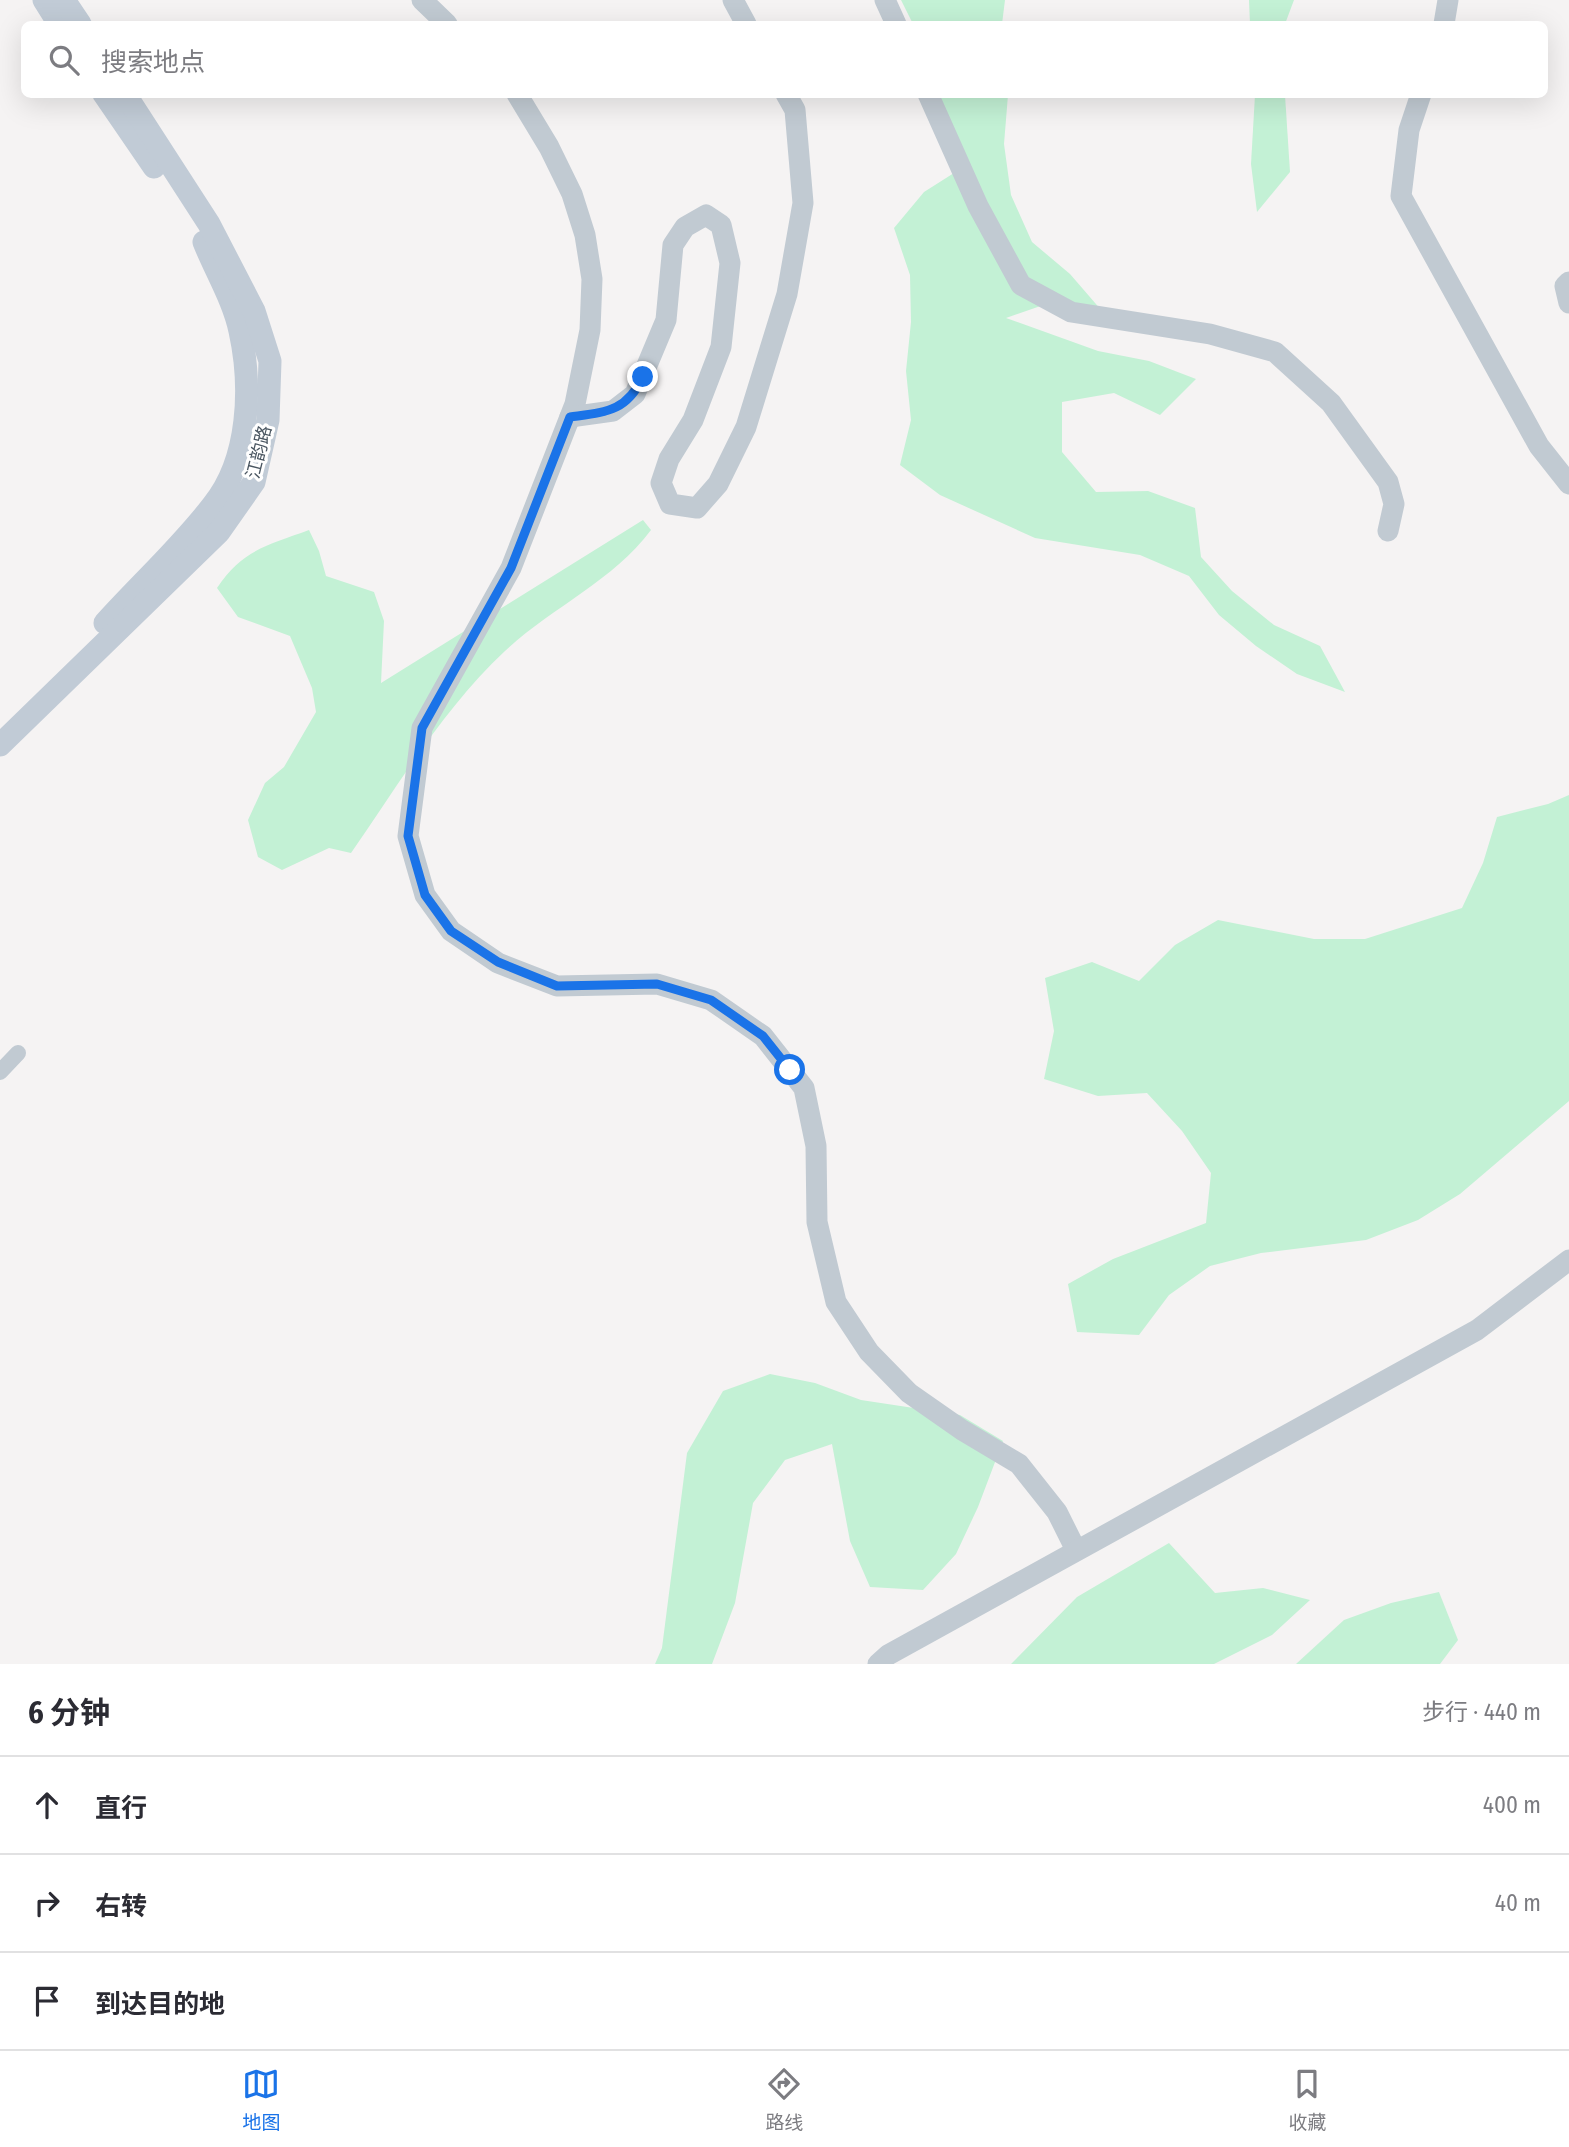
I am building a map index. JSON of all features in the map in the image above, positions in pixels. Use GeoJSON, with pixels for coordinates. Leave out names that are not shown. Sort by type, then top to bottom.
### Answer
{"type":"FeatureCollection","features":[{"type":"Feature","properties":{"kind":"main road"},"geometry":{"type":"LineString","coordinates":[[44,0],[57,21]]}},
{"type":"Feature","properties":{"kind":"main road"},"geometry":{"type":"LineString","coordinates":[[64,0],[78,21]]}},
{"type":"Feature","properties":{"kind":"main road","name":"江韵路"},"geometry":{"type":"LineString","coordinates":[[0,729],[25,709],[215,504],[239,453],[246,418],[247,379],[240,329],[200,233],[107,98]]}},
{"type":"Feature","properties":{"kind":"main road","name":"江韵路"},"geometry":{"type":"LineString","coordinates":[[0,745],[219,532],[254,482],[268,420],[270,361],[254,311],[209,224],[128,98]]}},
{"type":"Feature","properties":{"kind":"street"},"geometry":{"type":"LineString","coordinates":[[422,0],[444,21]]}},
{"type":"Feature","properties":{"kind":"street"},"geometry":{"type":"LineString","coordinates":[[733,0],[744,21]]}},
{"type":"Feature","properties":{"kind":"street"},"geometry":{"type":"LineString","coordinates":[[885,0],[895,21]]}},
{"type":"Feature","properties":{"kind":"street"},"geometry":{"type":"LineString","coordinates":[[1444,21],[1448,0]]}},
{"type":"Feature","properties":{"kind":"street"},"geometry":{"type":"LineString","coordinates":[[519,98],[549,147],[572,194],[585,235],[592,279],[590,330],[570,417],[511,568],[422,728],[408,836],[425,895],[451,931],[498,962],[557,986],[657,984],[711,1000],[763,1036],[804,1088],[816,1146],[817,1222],[836,1302],[869,1352],[909,1393],[962,1430],[1019,1464],[1057,1512],[1076,1550]]}},
{"type":"Feature","properties":{"kind":"street"},"geometry":{"type":"LineString","coordinates":[[570,417],[613,411],[635,394],[666,320],[673,245],[685,227],[706,215],[721,225],[730,263],[721,347],[693,420],[669,459],[661,483],[670,504],[697,508],[718,484],[746,427],[787,294],[803,203],[795,110],[788,98]]}},
{"type":"Feature","properties":{"kind":"street"},"geometry":{"type":"LineString","coordinates":[[930,98],[978,206],[1021,285],[1072,312],[1210,334],[1275,352],[1331,403],[1388,482],[1394,504],[1388,531]]}},
{"type":"Feature","properties":{"kind":"street"},"geometry":{"type":"LineString","coordinates":[[1420,98],[1409,130],[1401,196],[1539,446],[1569,484]]}},
{"type":"Feature","properties":{"kind":"street"},"geometry":{"type":"LineString","coordinates":[[1569,282],[1565,286],[1569,303]]}},
{"type":"Feature","properties":{"kind":"street"},"geometry":{"type":"LineString","coordinates":[[0,1072],[18,1053]]}},
{"type":"Feature","properties":{"kind":"street"},"geometry":{"type":"LineString","coordinates":[[878,1664],[888,1655],[1076,1550],[1477,1330],[1569,1260]]}},
{"type":"Feature","properties":{"kind":"green space"},"geometry":{"type":"Polygon","coordinates":[[[901,0],[1005,0],[1002,21],[912,21],[901,0]]]}},
{"type":"Feature","properties":{"kind":"green space"},"geometry":{"type":"Polygon","coordinates":[[[1249,0],[1294,0],[1286,21],[1250,21],[1249,0]]]}},
{"type":"Feature","properties":{"kind":"green space"},"geometry":{"type":"Polygon","coordinates":[[[934,98],[1008,98],[1004,144],[1011,195],[1032,242],[1070,274],[1102,311],[1055,301],[1006,318],[1098,351],[1149,361],[1196,379],[1160,415],[1114,393],[1062,402],[1062,452],[1096,492],[1148,491],[1195,508],[1201,557],[1232,591],[1274,625],[1320,646],[1345,692],[1297,674],[1256,646],[1219,615],[1189,576],[1140,555],[1035,538],[940,495],[900,465],[911,420],[906,371],[911,322],[910,275],[894,228],[924,192],[965,166],[934,98]]]}},
{"type":"Feature","properties":{"kind":"green space"},"geometry":{"type":"Polygon","coordinates":[[[1255,98],[1285,98],[1290,172],[1257,212],[1251,164],[1255,98]]]}},
{"type":"Feature","properties":{"kind":"green space"},"geometry":{"type":"Polygon","coordinates":[[[643,520],[651,530],[618,565],[523,635],[462,697],[423,748],[351,853],[329,848],[282,870],[258,857],[248,820],[265,783],[284,767],[316,712],[312,688],[290,636],[238,617],[217,588],[236,565],[257,550],[309,530],[319,551],[326,576],[374,592],[384,621],[381,683],[643,520]]]}},
{"type":"Feature","properties":{"kind":"green space"},"geometry":{"type":"Polygon","coordinates":[[[1569,795],[1569,1101],[1460,1194],[1418,1220],[1366,1240],[1261,1253],[1210,1266],[1169,1295],[1139,1335],[1077,1332],[1068,1284],[1113,1259],[1206,1223],[1211,1173],[1182,1131],[1147,1093],[1098,1096],[1044,1079],[1054,1031],[1045,978],[1092,962],[1139,981],[1175,945],[1218,920],[1314,939],[1365,939],[1462,908],[1483,863],[1497,817],[1548,804],[1569,795]]]}},
{"type":"Feature","properties":{"kind":"green space"},"geometry":{"type":"Polygon","coordinates":[[[770,1374],[815,1383],[861,1400],[960,1415],[1003,1441],[978,1507],[956,1554],[923,1590],[870,1587],[850,1541],[832,1444],[785,1460],[753,1503],[735,1603],[712,1664],[655,1664],[662,1648],[687,1453],[723,1391],[770,1374]]]}},
{"type":"Feature","properties":{"kind":"green space"},"geometry":{"type":"Polygon","coordinates":[[[1169,1543],[1215,1593],[1263,1588],[1310,1600],[1272,1635],[1214,1664],[1011,1664],[1077,1597],[1169,1543]]]}},
{"type":"Feature","properties":{"kind":"green space"},"geometry":{"type":"Polygon","coordinates":[[[1439,1592],[1458,1640],[1440,1664],[1296,1664],[1344,1620],[1391,1603],[1439,1592]]]}},
{"type":"Feature","properties":{"kind":"route"},"geometry":{"type":"LineString","coordinates":[[643,377],[635,394],[613,411],[570,417],[511,568],[422,728],[408,836],[425,895],[451,931],[498,962],[557,986],[657,984],[711,1000],[763,1036],[790,1070]]}}]}
